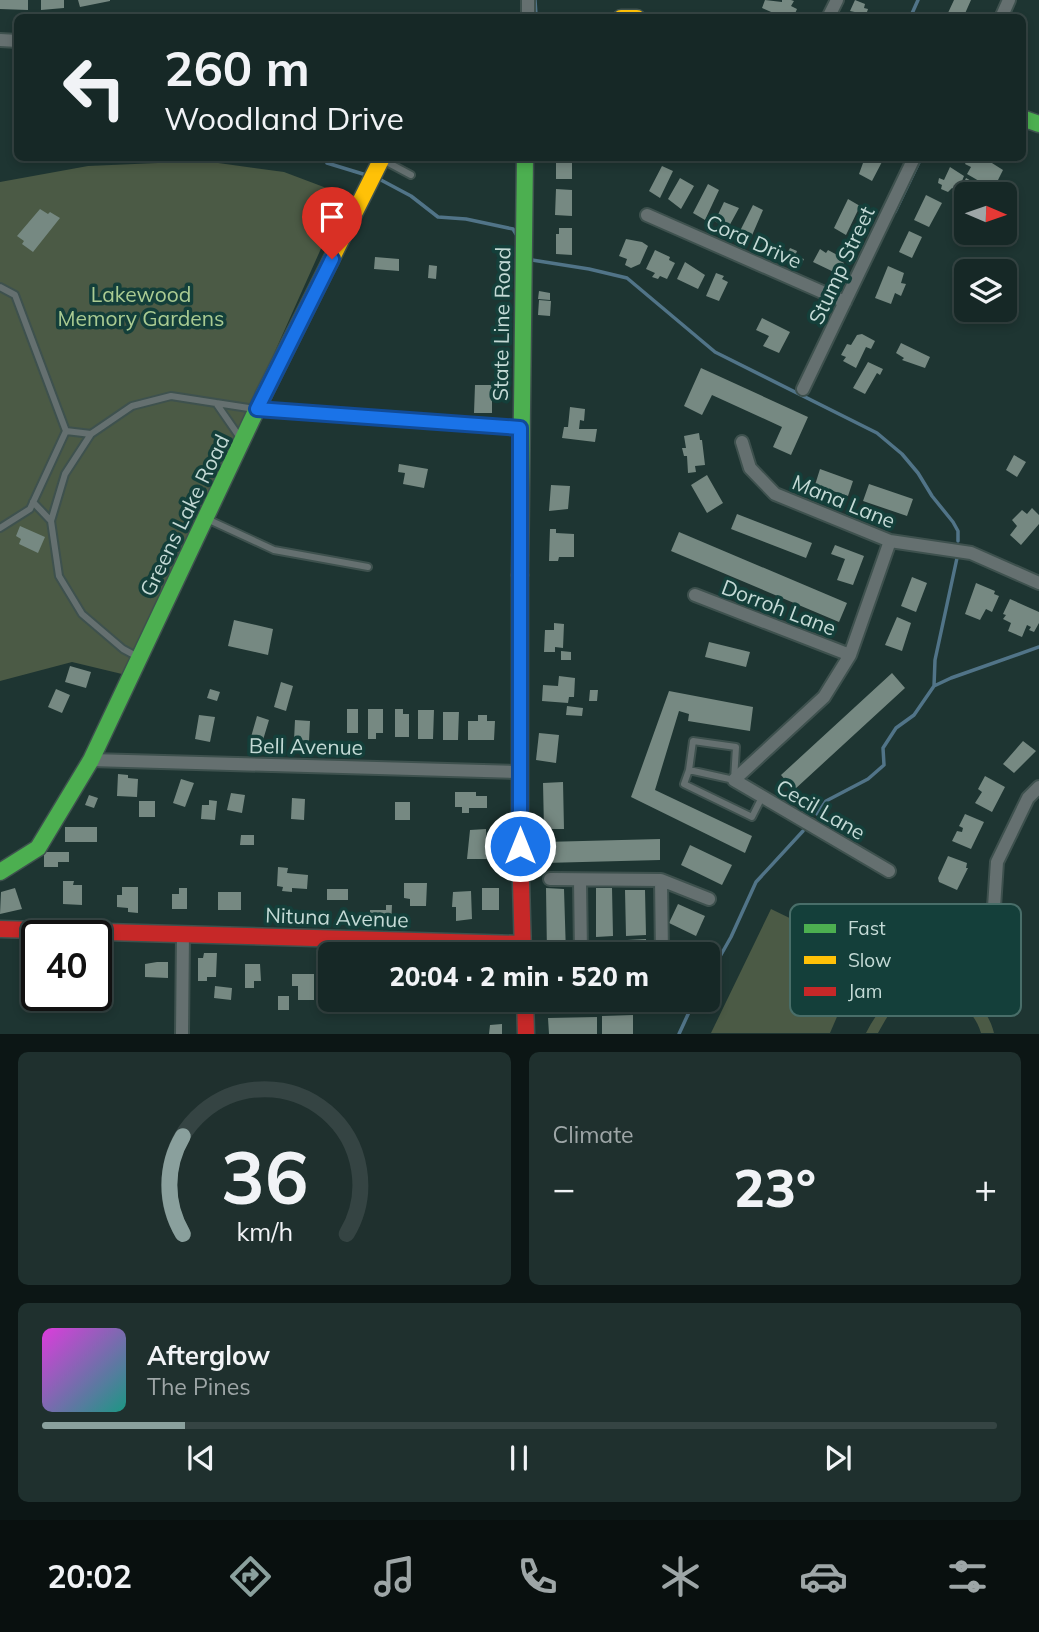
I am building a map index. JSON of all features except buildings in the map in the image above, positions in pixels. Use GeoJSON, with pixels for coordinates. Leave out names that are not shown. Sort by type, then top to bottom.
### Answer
{"type":"FeatureCollection","features":[{"type":"Feature","properties":{"kind":"street","name":"Greens Lake Road"},"geometry":{"type":"LineString","coordinates":[[0,872],[38,848],[91,760],[257,409],[381,161]]}},
{"type":"Feature","properties":{"kind":"street","name":"State Line Road"},"geometry":{"type":"LineString","coordinates":[[522,942],[519,772],[520,428],[525,161]]}},
{"type":"Feature","properties":{"kind":"street","name":"Stump Street"},"geometry":{"type":"LineString","coordinates":[[803,389],[913,161]]}},
{"type":"Feature","properties":{"kind":"street","name":"Cora Drive"},"geometry":{"type":"LineString","coordinates":[[647,215],[845,302]]}},
{"type":"Feature","properties":{"kind":"street"},"geometry":{"type":"LineString","coordinates":[[257,409],[520,428]]}},
{"type":"Feature","properties":{"kind":"street","name":"Mana Lane"},"geometry":{"type":"LineString","coordinates":[[742,442],[750,468],[775,494],[890,541],[971,553],[1039,583]]}},
{"type":"Feature","properties":{"kind":"street"},"geometry":{"type":"LineString","coordinates":[[734,780],[824,697],[850,654],[890,541]]}},
{"type":"Feature","properties":{"kind":"street","name":"Dorroh Lane"},"geometry":{"type":"LineString","coordinates":[[695,595],[850,654]]}},
{"type":"Feature","properties":{"kind":"street","name":"Bell Avenue"},"geometry":{"type":"LineString","coordinates":[[91,760],[519,772]]}},
{"type":"Feature","properties":{"kind":"street","name":"Cecil Lane"},"geometry":{"type":"LineString","coordinates":[[734,780],[889,871]]}},
{"type":"Feature","properties":{"kind":"street"},"geometry":{"type":"LineString","coordinates":[[994,904],[997,862],[1028,798],[1039,787]]}},
{"type":"Feature","properties":{"kind":"street"},"geometry":{"type":"LineString","coordinates":[[550,879],[661,880],[709,899]]}},
{"type":"Feature","properties":{"kind":"street"},"geometry":{"type":"LineString","coordinates":[[580,880],[581,942]]}},
{"type":"Feature","properties":{"kind":"street"},"geometry":{"type":"LineString","coordinates":[[661,880],[662,942]]}},
{"type":"Feature","properties":{"kind":"street","name":"Nituna Avenue"},"geometry":{"type":"LineString","coordinates":[[0,929],[183,933],[374,942]]}},
{"type":"Feature","properties":{"kind":"street"},"geometry":{"type":"LineString","coordinates":[[182,1034],[183,933]]}},
{"type":"Feature","properties":{"kind":"street"},"geometry":{"type":"LineString","coordinates":[[525,1012],[526,1034]]}},
{"type":"Feature","properties":{"kind":"lane"},"geometry":{"type":"LineString","coordinates":[[387,161],[411,174]]}},
{"type":"Feature","properties":{"kind":"lane"},"geometry":{"type":"LineString","coordinates":[[0,287],[15,295],[66,430],[30,509],[0,528]]}},
{"type":"Feature","properties":{"kind":"lane"},"geometry":{"type":"LineString","coordinates":[[138,657],[123,649],[82,614],[60,576],[51,521],[65,474],[92,434],[132,406],[171,396],[257,409]]}},
{"type":"Feature","properties":{"kind":"lane"},"geometry":{"type":"LineString","coordinates":[[216,403],[243,442]]}},
{"type":"Feature","properties":{"kind":"lane"},"geometry":{"type":"LineString","coordinates":[[66,430],[92,434]]}},
{"type":"Feature","properties":{"kind":"lane"},"geometry":{"type":"LineString","coordinates":[[33,502],[51,521]]}},
{"type":"Feature","properties":{"kind":"lane"},"geometry":{"type":"LineString","coordinates":[[207,519],[274,550],[368,567]]}},
{"type":"Feature","properties":{"kind":"lane"},"geometry":{"type":"LineString","coordinates":[[689,771],[734,780],[736,747],[693,741],[689,771],[684,783],[752,817],[762,797]]}},
{"type":"Feature","properties":{"kind":"green space","name":"Lakewood Memory Gardens"},"geometry":{"type":"Polygon","coordinates":[[[204,161],[284,172],[345,195],[255,396],[122,674],[72,662],[0,681],[0,182],[88,166],[204,161]]]}},
{"type":"Feature","properties":{"kind":"green space"},"geometry":{"type":"Polygon","coordinates":[[[771,909],[790,918],[790,1016],[837,1016],[830,1033],[711,1033],[771,909]]]}},
{"type":"Feature","properties":{"kind":"green space"},"geometry":{"type":"Polygon","coordinates":[[[876,1016],[888,1016],[878,1033],[866,1033],[876,1016]]]}},
{"type":"Feature","properties":{"kind":"green space"},"geometry":{"type":"Polygon","coordinates":[[[972,1016],[987,1016],[994,1033],[981,1033],[972,1016]]]}},
{"type":"Feature","properties":{"kind":"waterway"},"geometry":{"type":"LineString","coordinates":[[535,0],[536,14]]}},
{"type":"Feature","properties":{"kind":"waterway"},"geometry":{"type":"LineString","coordinates":[[912,14],[918,0]]}},
{"type":"Feature","properties":{"kind":"waterway"},"geometry":{"type":"LineString","coordinates":[[326,161],[363,174]]}},
{"type":"Feature","properties":{"kind":"waterway"},"geometry":{"type":"LineString","coordinates":[[895,212],[920,161]]}},
{"type":"Feature","properties":{"kind":"waterway"},"geometry":{"type":"LineString","coordinates":[[381,180],[411,196],[438,217],[466,219],[513,229],[516,234]]}},
{"type":"Feature","properties":{"kind":"waterway"},"geometry":{"type":"LineString","coordinates":[[531,257],[532,260],[627,278],[715,352],[877,433],[902,454],[918,473],[953,522],[958,531],[958,541]]}},
{"type":"Feature","properties":{"kind":"waterway"},"geometry":{"type":"LineString","coordinates":[[934,686],[935,660],[957,558]]}},
{"type":"Feature","properties":{"kind":"waterway"},"geometry":{"type":"LineString","coordinates":[[817,814],[826,801],[868,779],[884,765],[883,748],[896,728],[914,715],[934,686],[1039,647]]}},
{"type":"Feature","properties":{"kind":"waterway"},"geometry":{"type":"LineString","coordinates":[[720,956],[756,882],[803,831]]}},
{"type":"Feature","properties":{"kind":"waterway"},"geometry":{"type":"LineString","coordinates":[[679,1034],[689,1012]]}},
{"type":"Feature","properties":{"kind":"traffic: fast"},"geometry":{"type":"LineString","coordinates":[[1026,119],[1039,124]]}},
{"type":"Feature","properties":{"kind":"traffic: fast"},"geometry":{"type":"LineString","coordinates":[[520,575],[525,161]]}},
{"type":"Feature","properties":{"kind":"traffic: fast"},"geometry":{"type":"LineString","coordinates":[[0,872],[38,848],[91,760],[264,394]]}},
{"type":"Feature","properties":{"kind":"traffic: slow"},"geometry":{"type":"LineString","coordinates":[[264,394],[380,161]]}},
{"type":"Feature","properties":{"kind":"traffic: jam"},"geometry":{"type":"LineString","coordinates":[[520,575],[523,942]]}},
{"type":"Feature","properties":{"kind":"traffic: jam"},"geometry":{"type":"LineString","coordinates":[[0,929],[452,942]]}},
{"type":"Feature","properties":{"kind":"traffic: jam"},"geometry":{"type":"LineString","coordinates":[[525,1012],[526,1034]]}},
{"type":"Feature","properties":{"kind":"route"},"geometry":{"type":"LineString","coordinates":[[332,259],[257,409],[520,428],[520,846]]}}]}
